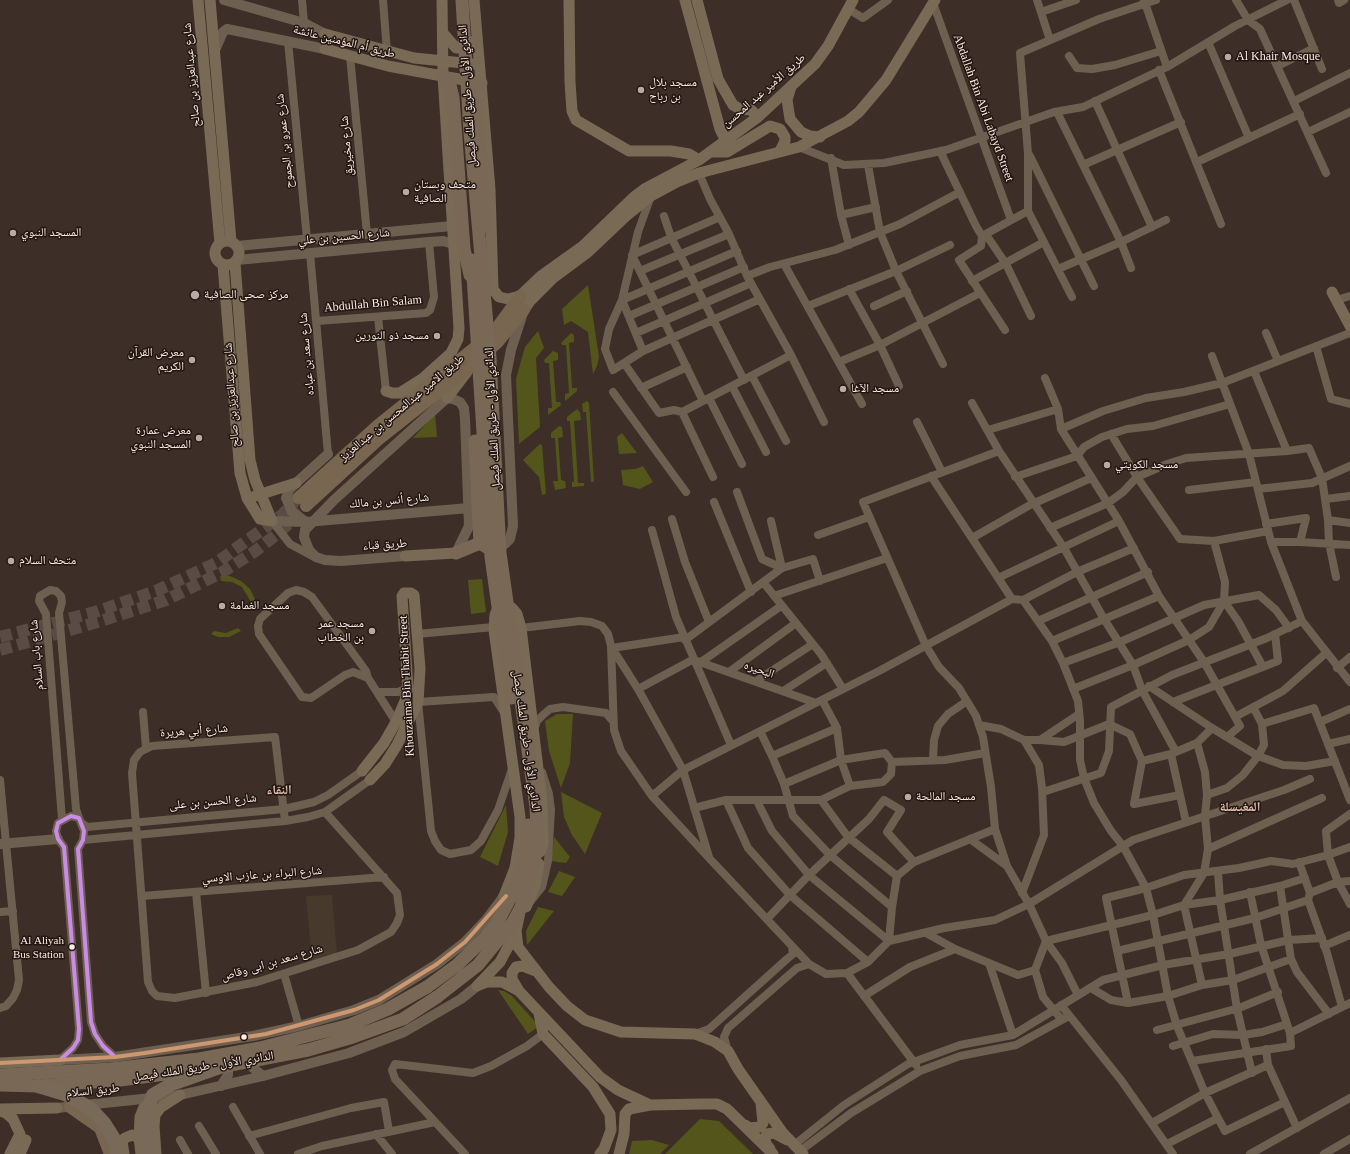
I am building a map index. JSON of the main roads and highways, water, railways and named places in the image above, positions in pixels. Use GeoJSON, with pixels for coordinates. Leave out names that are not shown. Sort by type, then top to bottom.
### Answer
{"type":"FeatureCollection","features":[{"type":"Feature","properties":{"kind":"highway","name":"الدائري الأول - طريق الملك فيصل"},"geometry":{"type":"LineString","coordinates":[[454,0],[473,287],[484,356]]}},
{"type":"Feature","properties":{"kind":"highway","name":"الدائري الأول - طريق الملك فيصل"},"geometry":{"type":"LineString","coordinates":[[0,1076],[111,1069],[199,1059],[260,1048],[350,1025],[388,1009],[427,987],[457,965],[484,940],[497,923],[525,859],[532,827],[535,799],[500,553],[484,356],[482,275],[470,132],[462,0]]}},
{"type":"Feature","properties":{"kind":"highway"},"geometry":{"type":"LineString","coordinates":[[443,76],[450,85],[453,97],[464,249],[473,287]]}},
{"type":"Feature","properties":{"kind":"highway"},"geometry":{"type":"LineString","coordinates":[[481,83],[478,102],[479,144],[485,243],[482,275]]}},
{"type":"Feature","properties":{"kind":"highway"},"geometry":{"type":"LineString","coordinates":[[456,553],[480,543],[491,548],[499,548],[505,544],[496,374],[484,356],[471,378],[480,543]]}},
{"type":"Feature","properties":{"kind":"highway","name":"الدائري الأول - طريق الملك فيصل"},"geometry":{"type":"LineString","coordinates":[[0,1086],[38,1086],[120,1080],[220,1067],[308,1050],[403,1019],[437,997],[478,964],[513,922],[524,905],[537,847],[532,827]]}},
{"type":"Feature","properties":{"kind":"highway"},"geometry":{"type":"LineString","coordinates":[[148,1154],[147,1110],[154,1095],[172,1084],[220,1067]]}},
{"type":"Feature","properties":{"kind":"highway"},"geometry":{"type":"LineString","coordinates":[[38,1086],[65,1094],[90,1108],[104,1123],[119,1148]]}},
{"type":"Feature","properties":{"kind":"main road","name":"شارع عبدالعزيز بن صالح"},"geometry":{"type":"LineString","coordinates":[[198,0],[229,243],[239,252],[236,261],[250,460],[260,494],[272,521],[260,520],[247,498],[240,473],[223,265],[217,260],[214,253],[229,243]]}},
{"type":"Feature","properties":{"kind":"main road","name":"شارع عبدالعزيز بن صالح"},"geometry":{"type":"LineString","coordinates":[[210,0],[229,243]]}},
{"type":"Feature","properties":{"kind":"main road"},"geometry":{"type":"LineString","coordinates":[[424,377],[444,373],[458,339],[460,328],[456,290],[443,76],[442,0]]}},
{"type":"Feature","properties":{"kind":"main road"},"geometry":{"type":"LineString","coordinates":[[456,290],[461,302],[466,307],[478,311],[485,310],[490,306],[493,289],[490,189],[474,0]]}},
{"type":"Feature","properties":{"kind":"main road"},"geometry":{"type":"LineString","coordinates":[[569,0],[570,82],[572,111],[576,120],[629,151],[671,151],[689,154],[699,160]]}},
{"type":"Feature","properties":{"kind":"main road"},"geometry":{"type":"LineString","coordinates":[[685,0],[713,80],[733,106],[740,109],[750,110],[758,116]]}},
{"type":"Feature","properties":{"kind":"main road"},"geometry":{"type":"LineString","coordinates":[[697,0],[713,80],[720,129],[726,141]]}},
{"type":"Feature","properties":{"kind":"main road"},"geometry":{"type":"LineString","coordinates":[[780,151],[799,146],[820,137],[848,121],[859,112],[876,93],[900,59],[934,2]]}},
{"type":"Feature","properties":{"kind":"main road","name":"طريق الأمير عبد المحسن"},"geometry":{"type":"LineString","coordinates":[[648,192],[726,141],[758,116],[815,64],[828,46],[850,4]]}},
{"type":"Feature","properties":{"kind":"main road"},"geometry":{"type":"LineString","coordinates":[[443,33],[453,46],[461,48],[471,43],[476,33]]}},
{"type":"Feature","properties":{"kind":"main road","name":"طريق أم المؤمنين عائشة"},"geometry":{"type":"LineString","coordinates":[[325,34],[387,52],[414,58],[479,65]]}},
{"type":"Feature","properties":{"kind":"main road","name":"طريق أم المؤمنين عائشة"},"geometry":{"type":"LineString","coordinates":[[325,49],[388,66],[481,83]]}},
{"type":"Feature","properties":{"kind":"main road"},"geometry":{"type":"LineString","coordinates":[[792,85],[787,100],[790,119],[801,132],[810,136],[820,137]]}},
{"type":"Feature","properties":{"kind":"main road"},"geometry":{"type":"LineString","coordinates":[[710,152],[727,152],[770,126],[778,128],[783,132],[785,137],[780,151]]}},
{"type":"Feature","properties":{"kind":"main road","name":"طريق الامير عبدالمحسن بن عبدالعزيز"},"geometry":{"type":"LineString","coordinates":[[648,192],[626,216],[588,252],[553,278],[530,301],[498,342],[470,368],[379,439],[302,502],[377,426],[492,333],[520,296],[541,276],[583,246],[621,209],[648,192],[699,173],[780,151]]}},
{"type":"Feature","properties":{"kind":"main road"},"geometry":{"type":"LineString","coordinates":[[223,265],[236,261]]}},
{"type":"Feature","properties":{"kind":"main road"},"geometry":{"type":"LineString","coordinates":[[493,289],[496,294],[503,299],[520,296]]}},
{"type":"Feature","properties":{"kind":"main road"},"geometry":{"type":"LineString","coordinates":[[1334,296],[1350,326]]}},
{"type":"Feature","properties":{"kind":"main road"},"geometry":{"type":"LineString","coordinates":[[386,391],[400,393],[424,377],[451,353]]}},
{"type":"Feature","properties":{"kind":"main road"},"geometry":{"type":"LineString","coordinates":[[447,398],[470,368]]}},
{"type":"Feature","properties":{"kind":"main road"},"geometry":{"type":"LineString","coordinates":[[247,498],[296,483]]}},
{"type":"Feature","properties":{"kind":"main road","name":"طريق قباء"},"geometry":{"type":"LineString","coordinates":[[405,556],[456,553]]}},
{"type":"Feature","properties":{"kind":"main road","name":"Khouzaima Bin Thabit Street"},"geometry":{"type":"LineString","coordinates":[[408,688],[402,596],[404,593],[411,593],[414,595],[420,669],[418,702]]}},
{"type":"Feature","properties":{"kind":"main road"},"geometry":{"type":"LineString","coordinates":[[509,895],[520,838],[520,817],[506,716],[490,628],[497,610],[504,607],[512,608],[517,614],[521,628],[538,756],[544,824],[543,844],[535,886],[524,905],[516,931],[500,962],[476,986],[487,982],[502,982],[519,991]]}},
{"type":"Feature","properties":{"kind":"main road","name":"شارع الحسن بن على"},"geometry":{"type":"LineString","coordinates":[[362,770],[384,743],[396,722],[408,688]]}},
{"type":"Feature","properties":{"kind":"main road","name":"شارع الحسن بن على"},"geometry":{"type":"LineString","coordinates":[[370,780],[385,764],[418,702]]}},
{"type":"Feature","properties":{"kind":"main road"},"geometry":{"type":"LineString","coordinates":[[520,838],[525,859]]}},
{"type":"Feature","properties":{"kind":"main road"},"geometry":{"type":"LineString","coordinates":[[532,871],[543,844]]}},
{"type":"Feature","properties":{"kind":"main road"},"geometry":{"type":"LineString","coordinates":[[516,931],[518,947],[567,1006],[585,1020],[621,1032],[695,1034],[715,1042],[728,1051],[782,1132],[799,1150]]}},
{"type":"Feature","properties":{"kind":"main road"},"geometry":{"type":"LineString","coordinates":[[537,971],[523,966],[516,967],[512,973],[512,979],[519,991],[600,1076],[618,1090],[650,1105]]}},
{"type":"Feature","properties":{"kind":"main road"},"geometry":{"type":"LineString","coordinates":[[539,1013],[543,1034],[593,1087],[609,1112]]}},
{"type":"Feature","properties":{"kind":"main road"},"geometry":{"type":"LineString","coordinates":[[0,1063],[60,1060]]}},
{"type":"Feature","properties":{"kind":"main road"},"geometry":{"type":"LineString","coordinates":[[600,1076],[609,1112],[611,1130],[604,1149],[600,1154]]}},
{"type":"Feature","properties":{"kind":"main road"},"geometry":{"type":"LineString","coordinates":[[156,1154],[154,1126],[155,1116],[160,1108],[180,1095]]}},
{"type":"Feature","properties":{"kind":"main road"},"geometry":{"type":"LineString","coordinates":[[141,1154],[139,1138],[140,1117],[147,1098]]}},
{"type":"Feature","properties":{"kind":"main road"},"geometry":{"type":"LineString","coordinates":[[744,1125],[749,1128],[760,1127],[763,1124],[761,1102]]}},
{"type":"Feature","properties":{"kind":"main road"},"geometry":{"type":"LineString","coordinates":[[92,1104],[109,1121],[119,1148],[124,1154]]}},
{"type":"Feature","properties":{"kind":"main road"},"geometry":{"type":"LineString","coordinates":[[619,1154],[624,1134],[625,1114],[629,1109],[650,1105],[717,1104],[727,1109],[774,1154]]}},
{"type":"Feature","properties":{"kind":"main road"},"geometry":{"type":"LineString","coordinates":[[70,1107],[100,1128],[110,1154]]}},
{"type":"Feature","properties":{"kind":"main road"},"geometry":{"type":"LineString","coordinates":[[0,1110],[57,1108]]}},
{"type":"Feature","properties":{"kind":"main road"},"geometry":{"type":"LineString","coordinates":[[0,1110],[12,1119],[23,1137],[20,1154]]}},
{"type":"Feature","properties":{"kind":"main road"},"geometry":{"type":"LineString","coordinates":[[609,1112],[625,1114]]}},
{"type":"Feature","properties":{"kind":"main road"},"geometry":{"type":"LineString","coordinates":[[774,1154],[766,1144],[766,1134],[774,1134],[799,1150]]}},
{"type":"Feature","properties":{"kind":"main road"},"geometry":{"type":"LineString","coordinates":[[119,1148],[125,1138],[132,1135],[139,1138]]}},
{"type":"Feature","properties":{"kind":"main road"},"geometry":{"type":"LineString","coordinates":[[10,1154],[23,1137]]}},
{"type":"Feature","properties":{"kind":"tunnel"},"geometry":{"type":"LineString","coordinates":[[0,637],[95,612],[156,591],[216,563],[282,515],[298,498]]}},
{"type":"Feature","properties":{"kind":"tunnel"},"geometry":{"type":"LineString","coordinates":[[0,650],[101,621],[166,600],[221,573],[254,552],[282,530],[306,506]]}},
{"type":"Feature","properties":{"kind":"place","name":"Al Khair Mosque"},"geometry":{"type":"Point","coordinates":[1228,57]}},
{"type":"Feature","properties":{"kind":"place","name":"مسجد بلال بن رباح"},"geometry":{"type":"Point","coordinates":[641,90]}},
{"type":"Feature","properties":{"kind":"place","name":"متحف وبستان الصافية"},"geometry":{"type":"Point","coordinates":[406,192]}},
{"type":"Feature","properties":{"kind":"place","name":"المسجد النبوي"},"geometry":{"type":"Point","coordinates":[13,233]}},
{"type":"Feature","properties":{"kind":"place","name":"مركز صحى الصافية"},"geometry":{"type":"Point","coordinates":[195,295]}},
{"type":"Feature","properties":{"kind":"place","name":"مسجد ذو النورين"},"geometry":{"type":"Point","coordinates":[437,336]}},
{"type":"Feature","properties":{"kind":"place","name":"معرض القرآن الكريم"},"geometry":{"type":"Point","coordinates":[192,360]}},
{"type":"Feature","properties":{"kind":"place","name":"مسجد الآغا"},"geometry":{"type":"Point","coordinates":[843,389]}},
{"type":"Feature","properties":{"kind":"place","name":"معرض عمارة المسجد النبوي"},"geometry":{"type":"Point","coordinates":[199,438]}},
{"type":"Feature","properties":{"kind":"place","name":"مسجد الكويتي"},"geometry":{"type":"Point","coordinates":[1107,465]}},
{"type":"Feature","properties":{"kind":"place","name":"متحف السلام"},"geometry":{"type":"Point","coordinates":[11,561]}},
{"type":"Feature","properties":{"kind":"place","name":"مسجد الغمامة"},"geometry":{"type":"Point","coordinates":[222,606]}},
{"type":"Feature","properties":{"kind":"place","name":"مسجد عمر بن الخطاب"},"geometry":{"type":"Point","coordinates":[372,631]}},
{"type":"Feature","properties":{"kind":"place","name":"مسجد المالحة"},"geometry":{"type":"Point","coordinates":[908,797]}},
{"type":"Feature","properties":{"kind":"place","name":"Al Aliyah Bus Station"},"geometry":{"type":"Point","coordinates":[72,947]}},
{"type":"Feature","properties":{"kind":"district","name":"النقاء"},"geometry":{"type":"Point","coordinates":[279,791]}},
{"type":"Feature","properties":{"kind":"district","name":"المغيسلة"},"geometry":{"type":"Point","coordinates":[1240,808]}}]}
